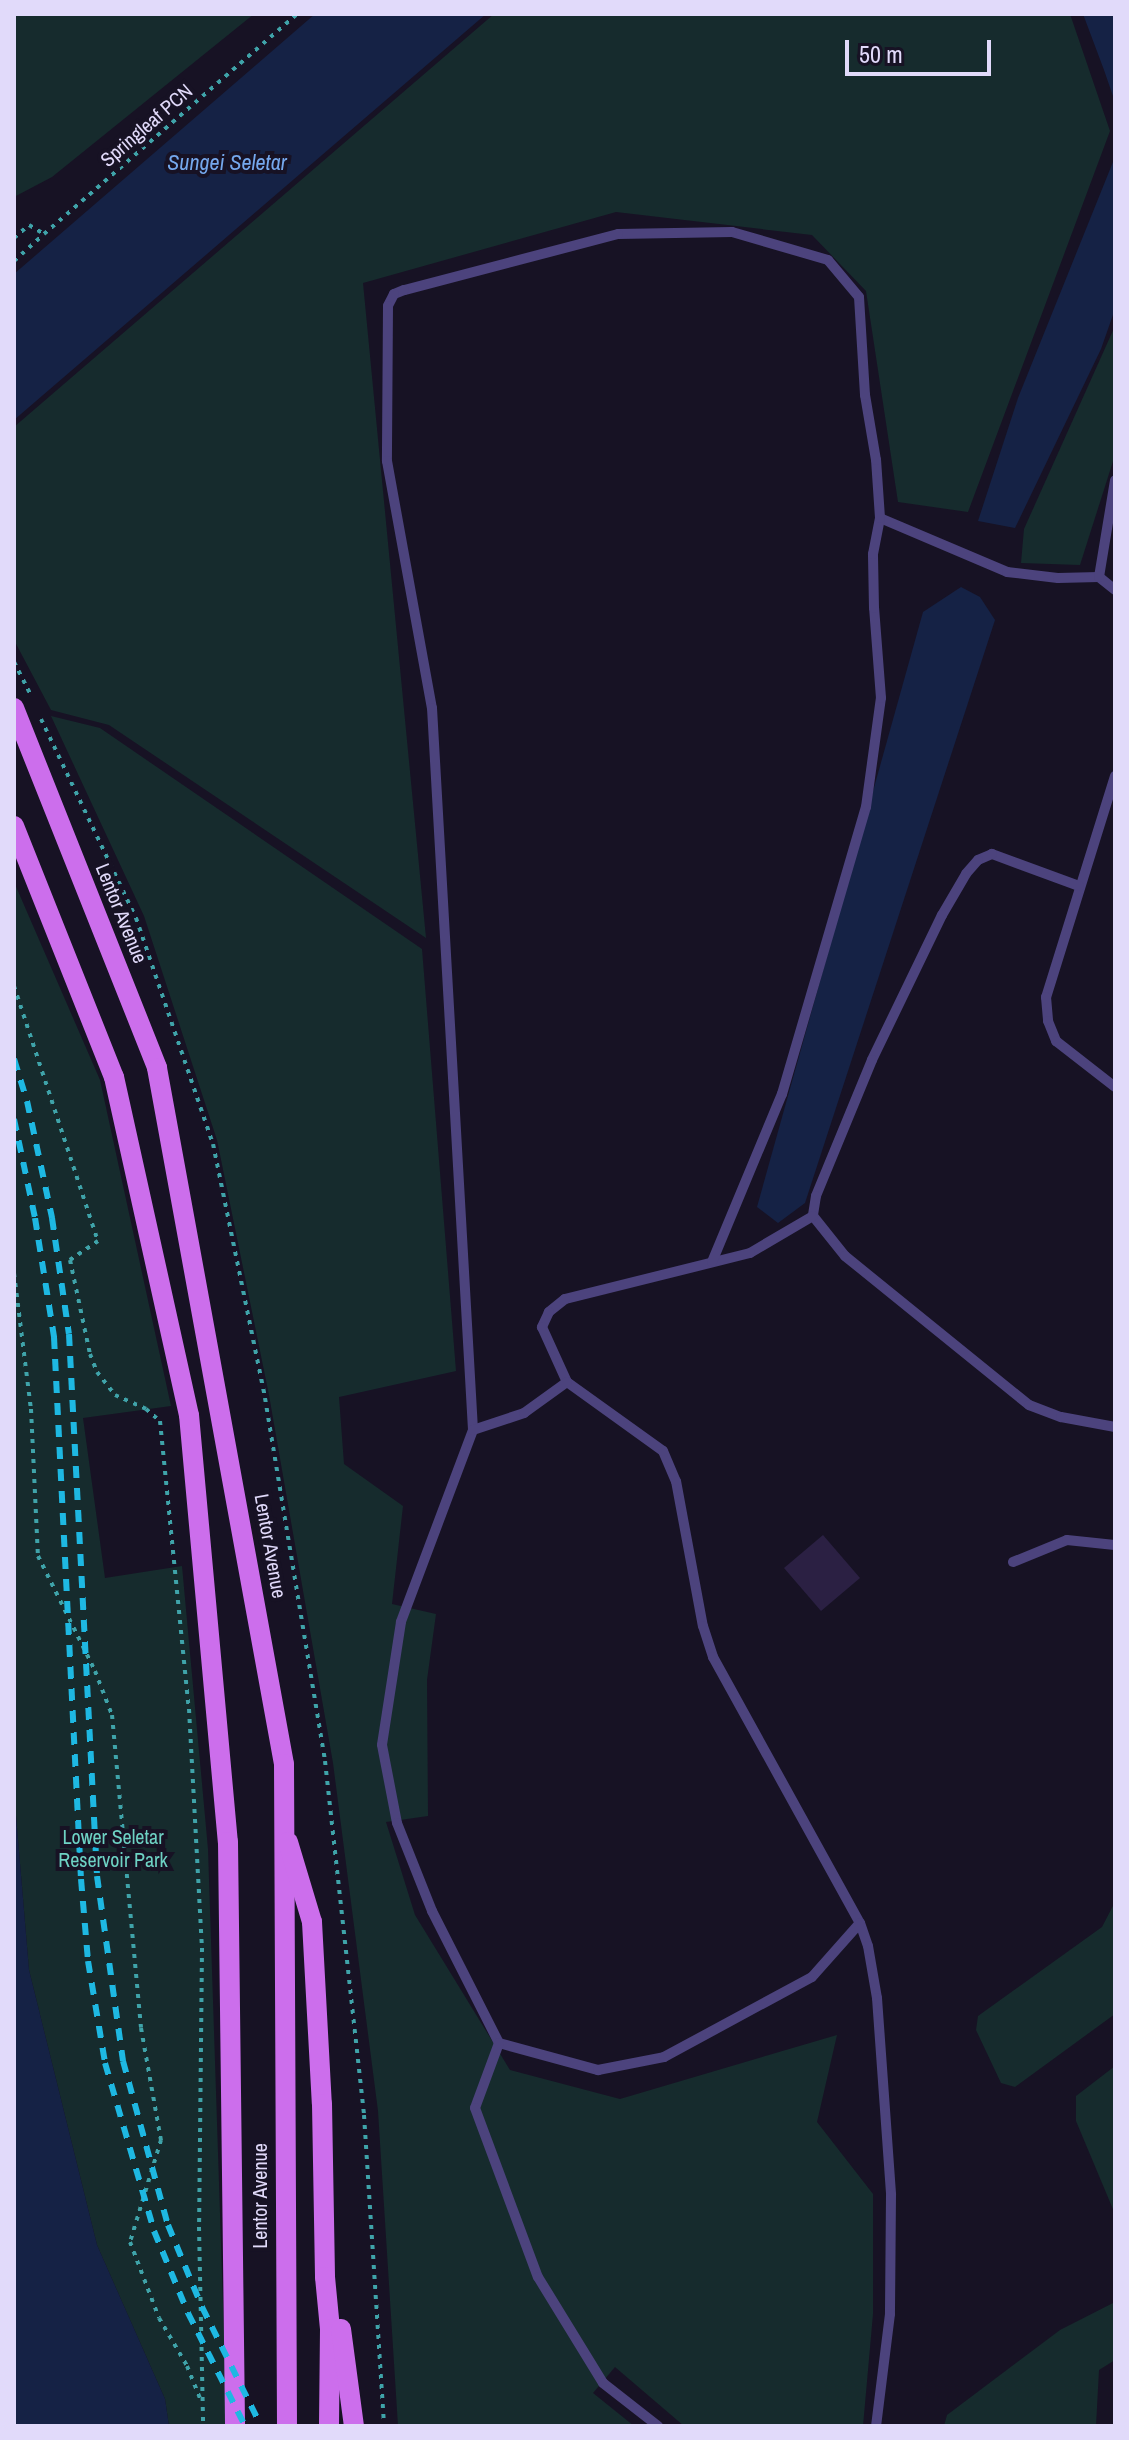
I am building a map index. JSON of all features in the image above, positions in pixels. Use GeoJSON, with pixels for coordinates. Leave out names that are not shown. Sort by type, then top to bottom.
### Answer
{"type":"FeatureCollection","features":[{"type":"Feature","properties":{"kind":"main road","name":"Lentor Avenue"},"geometry":{"type":"LineString","coordinates":[[14,708],[157,1068],[284,1764],[287,2426]]}},
{"type":"Feature","properties":{"kind":"main road","name":"Lentor Avenue"},"geometry":{"type":"LineString","coordinates":[[14,826],[114,1077],[189,1415],[228,1842],[235,2426]]}},
{"type":"Feature","properties":{"kind":"main road"},"geometry":{"type":"LineString","coordinates":[[282,1820],[312,1922],[326,2214],[329,2426]]}},
{"type":"Feature","properties":{"kind":"main road"},"geometry":{"type":"LineString","coordinates":[[326,2214],[354,2426]]}},
{"type":"Feature","properties":{"kind":"lane"},"geometry":{"type":"LineString","coordinates":[[658,2426],[603,2383],[538,2277],[475,2108],[499,2043],[432,1911],[402,1838],[382,1745],[401,1622],[473,1430],[432,708],[387,461],[388,306],[394,294],[404,290],[618,234],[732,232],[828,260],[859,297],[865,395],[876,460],[880,518],[873,554],[881,698],[866,807],[782,1094],[712,1262]]}},
{"type":"Feature","properties":{"kind":"lane"},"geometry":{"type":"LineString","coordinates":[[1099,577],[1115,480]]}},
{"type":"Feature","properties":{"kind":"lane"},"geometry":{"type":"LineString","coordinates":[[880,518],[1007,572],[1058,578],[1099,577],[1115,590]]}},
{"type":"Feature","properties":{"kind":"lane"},"geometry":{"type":"LineString","coordinates":[[1115,776],[1046,997],[1048,1021],[1056,1041],[1115,1087]]}},
{"type":"Feature","properties":{"kind":"lane"},"geometry":{"type":"LineString","coordinates":[[1079,886],[992,854],[978,860],[966,874],[942,915],[872,1060],[816,1196],[813,1216],[845,1256],[1029,1405],[1061,1417],[1115,1427]]}},
{"type":"Feature","properties":{"kind":"lane"},"geometry":{"type":"LineString","coordinates":[[813,1216],[750,1253],[565,1299],[549,1312],[542,1327],[567,1382],[663,1451],[676,1481],[703,1626],[713,1657],[860,1923],[868,1946],[877,1998],[891,2195],[890,2314],[876,2426]]}},
{"type":"Feature","properties":{"kind":"lane"},"geometry":{"type":"LineString","coordinates":[[473,1430],[524,1413],[567,1382]]}},
{"type":"Feature","properties":{"kind":"lane"},"geometry":{"type":"LineString","coordinates":[[1013,1562],[1067,1540],[1115,1545]]}},
{"type":"Feature","properties":{"kind":"lane"},"geometry":{"type":"LineString","coordinates":[[499,2043],[598,2070],[664,2057],[812,1977],[860,1923]]}},
{"type":"Feature","properties":{"kind":"path","name":"Springleaf PCN"},"geometry":{"type":"LineString","coordinates":[[14,261],[297,14]]}},
{"type":"Feature","properties":{"kind":"path"},"geometry":{"type":"LineString","coordinates":[[14,238],[29,225],[44,234]]}},
{"type":"Feature","properties":{"kind":"path"},"geometry":{"type":"LineString","coordinates":[[14,986],[98,1241],[70,1260],[90,1354],[97,1372],[115,1395],[146,1409],[160,1421],[189,1709],[202,1948],[199,2227],[203,2426]]}},
{"type":"Feature","properties":{"kind":"path"},"geometry":{"type":"LineString","coordinates":[[14,1273],[31,1409],[38,1556],[95,1671],[112,1715],[141,2028],[161,2140],[130,2242],[159,2318],[187,2366],[202,2405]]}},
{"type":"Feature","properties":{"kind":"green space"},"geometry":{"type":"Polygon","coordinates":[[[14,14],[254,14],[52,177],[14,197],[14,14]]]}},
{"type":"Feature","properties":{"kind":"green space"},"geometry":{"type":"Polygon","coordinates":[[[494,14],[1070,14],[1110,131],[968,512],[898,502],[866,291],[812,235],[616,212],[363,283],[426,938],[109,725],[51,710],[14,640],[14,427],[494,14]]]}},
{"type":"Feature","properties":{"kind":"green space"},"geometry":{"type":"Polygon","coordinates":[[[1115,326],[1115,455],[1080,565],[1021,563],[1024,529],[1115,326]]]}},
{"type":"Feature","properties":{"kind":"green space"},"geometry":{"type":"Polygon","coordinates":[[[51,716],[100,728],[422,949],[456,1371],[339,1397],[344,1464],[403,1506],[392,1604],[436,1614],[427,1680],[428,1816],[386,1822],[415,1915],[510,2070],[620,2099],[837,2035],[817,2122],[873,2194],[873,2314],[863,2426],[684,2426],[615,2367],[593,2393],[634,2426],[398,2426],[378,2111],[333,1763],[269,1395],[217,1140],[144,916],[51,716]]]}},
{"type":"Feature","properties":{"kind":"green space","name":"Lower Seletar Reservoir Park"},"geometry":{"type":"Polygon","coordinates":[[[14,882],[100,1080],[171,1406],[83,1418],[105,1578],[182,1566],[208,1849],[227,2426],[169,2426],[165,2399],[97,2245],[29,1970],[14,1792],[14,882]]]}},
{"type":"Feature","properties":{"kind":"green space"},"geometry":{"type":"Polygon","coordinates":[[[1115,1902],[1115,2014],[1015,2087],[1001,2083],[976,2030],[978,2016],[1102,1927],[1115,1902]]]}},
{"type":"Feature","properties":{"kind":"green space"},"geometry":{"type":"Polygon","coordinates":[[[1115,2066],[1115,2214],[1076,2121],[1076,2096],[1115,2066]]]}},
{"type":"Feature","properties":{"kind":"green space"},"geometry":{"type":"Polygon","coordinates":[[[1115,2302],[1115,2360],[1099,2370],[1096,2426],[944,2426],[947,2415],[1060,2330],[1115,2302]]]}},
{"type":"Feature","properties":{"kind":"water","name":"Sungei Seletar"},"geometry":{"type":"Polygon","coordinates":[[[315,14],[486,14],[14,420],[14,274],[315,14]]]}},
{"type":"Feature","properties":{"kind":"water"},"geometry":{"type":"Polygon","coordinates":[[[1083,14],[1115,14],[1115,102],[1104,70],[1083,14]]]}},
{"type":"Feature","properties":{"kind":"water"},"geometry":{"type":"Polygon","coordinates":[[[1115,157],[1115,309],[1101,349],[1015,528],[978,521],[1018,398],[1115,157]]]}},
{"type":"Feature","properties":{"kind":"water"},"geometry":{"type":"Polygon","coordinates":[[[961,587],[980,597],[995,620],[805,1203],[778,1223],[757,1207],[923,612],[961,587]]]}},
{"type":"Feature","properties":{"kind":"water"},"geometry":{"type":"Polygon","coordinates":[[[14,1792],[29,1970],[97,2245],[165,2399],[169,2426],[14,2426],[14,1792]]]}},
{"type":"Feature","properties":{"kind":"building"},"geometry":{"type":"Polygon","coordinates":[[[823,1535],[860,1578],[821,1611],[784,1568],[823,1535]]]}},
{"type":"Feature","properties":{"kind":"railway"},"geometry":{"type":"LineString","coordinates":[[14,1059],[27,1101],[52,1218],[69,1334],[97,1876],[123,2061],[168,2225],[202,2307],[261,2426]]}},
{"type":"Feature","properties":{"kind":"railway"},"geometry":{"type":"LineString","coordinates":[[14,1119],[35,1218],[54,1337],[81,1879],[88,1961],[105,2063],[154,2231],[188,2313],[245,2426]]}}]}
